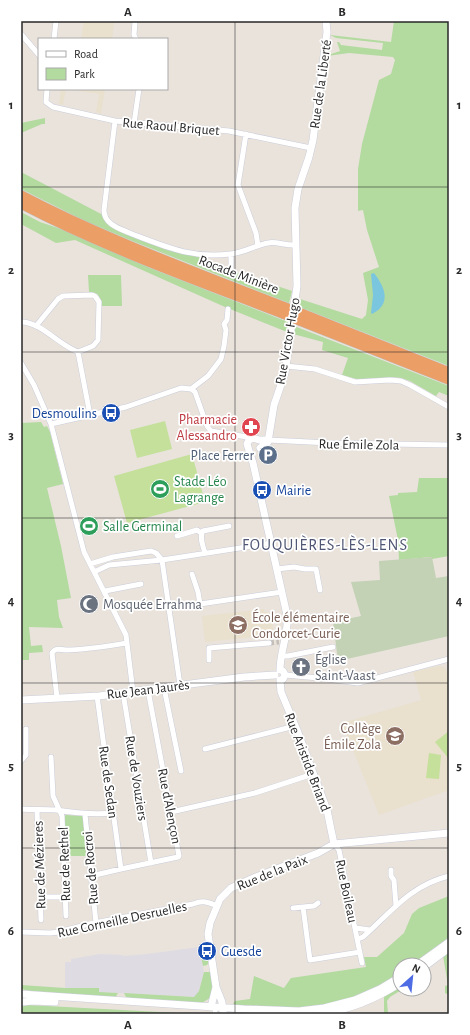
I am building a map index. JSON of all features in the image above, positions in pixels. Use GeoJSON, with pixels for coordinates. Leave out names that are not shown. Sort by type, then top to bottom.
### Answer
{"type":"FeatureCollection","features":[{"type":"Feature","properties":{"kind":"highway","name":"Rocade Minière"},"geometry":{"type":"LineString","coordinates":[[21,195],[63,216],[129,245],[449,380]]}},
{"type":"Feature","properties":{"kind":"highway","name":"Rocade Minière"},"geometry":{"type":"LineString","coordinates":[[21,204],[77,232],[124,251],[284,310]]}},
{"type":"Feature","properties":{"kind":"highway","name":"Rocade Minière"},"geometry":{"type":"LineString","coordinates":[[301,317],[449,372]]}},
{"type":"Feature","properties":{"kind":"street"},"geometry":{"type":"LineString","coordinates":[[54,38],[56,21]]}},
{"type":"Feature","properties":{"kind":"street"},"geometry":{"type":"LineString","coordinates":[[135,21],[134,35],[136,38]]}},
{"type":"Feature","properties":{"kind":"street","name":"Rue de la Liberté"},"geometry":{"type":"LineString","coordinates":[[311,148],[327,32],[326,21]]}},
{"type":"Feature","properties":{"kind":"street"},"geometry":{"type":"LineString","coordinates":[[21,34],[38,54]]}},
{"type":"Feature","properties":{"kind":"street","name":"Rue Raoul Briquet"},"geometry":{"type":"LineString","coordinates":[[47,90],[47,105],[115,121],[229,131],[311,148]]}},
{"type":"Feature","properties":{"kind":"street"},"geometry":{"type":"LineString","coordinates":[[134,122],[139,90]]}},
{"type":"Feature","properties":{"kind":"street"},"geometry":{"type":"LineString","coordinates":[[115,121],[104,210],[104,214],[108,221],[125,231],[188,254],[232,254],[271,242],[296,245]]}},
{"type":"Feature","properties":{"kind":"street"},"geometry":{"type":"LineString","coordinates":[[246,134],[238,185],[256,233],[258,246]]}},
{"type":"Feature","properties":{"kind":"street","name":"Rue Victor Hugo"},"geometry":{"type":"LineString","coordinates":[[268,440],[274,406],[283,381],[286,366],[297,286],[294,213],[296,197],[311,148]]}},
{"type":"Feature","properties":{"kind":"street"},"geometry":{"type":"LineString","coordinates":[[231,268],[232,254]]}},
{"type":"Feature","properties":{"kind":"street"},"geometry":{"type":"LineString","coordinates":[[21,322],[30,323],[36,326],[78,352],[93,346],[98,340],[99,302],[95,296],[92,295],[63,296],[58,299],[36,326]]}},
{"type":"Feature","properties":{"kind":"street"},"geometry":{"type":"LineString","coordinates":[[191,389],[208,376],[221,359],[226,330],[224,324],[227,320],[228,309]]}},
{"type":"Feature","properties":{"kind":"street"},"geometry":{"type":"LineString","coordinates":[[78,352],[90,415]]}},
{"type":"Feature","properties":{"kind":"street"},"geometry":{"type":"LineString","coordinates":[[21,363],[34,384],[51,424],[84,552],[105,591],[126,636],[133,692]]}},
{"type":"Feature","properties":{"kind":"street"},"geometry":{"type":"LineString","coordinates":[[286,366],[315,370],[355,382],[390,380],[401,381],[410,384],[449,407]]}},
{"type":"Feature","properties":{"kind":"street"},"geometry":{"type":"LineString","coordinates":[[51,424],[126,407],[182,388],[191,389],[195,392],[209,429],[215,432],[238,435],[258,444]]}},
{"type":"Feature","properties":{"kind":"street"},"geometry":{"type":"LineString","coordinates":[[238,435],[253,452],[258,444]]}},
{"type":"Feature","properties":{"kind":"street"},"geometry":{"type":"LineString","coordinates":[[248,447],[249,440],[258,444],[266,445],[268,440]]}},
{"type":"Feature","properties":{"kind":"street","name":"Rue Émile Zola"},"geometry":{"type":"LineString","coordinates":[[268,440],[449,445]]}},
{"type":"Feature","properties":{"kind":"street"},"geometry":{"type":"LineString","coordinates":[[254,462],[258,444]]}},
{"type":"Feature","properties":{"kind":"street","name":"Rue Aristide Briand"},"geometry":{"type":"LineString","coordinates":[[248,447],[254,462],[288,621],[282,642],[280,675],[281,692],[330,820],[334,844]]}},
{"type":"Feature","properties":{"kind":"street"},"geometry":{"type":"LineString","coordinates":[[201,533],[203,530],[229,526]]}},
{"type":"Feature","properties":{"kind":"street"},"geometry":{"type":"LineString","coordinates":[[177,536],[197,530],[201,533]]}},
{"type":"Feature","properties":{"kind":"street"},"geometry":{"type":"LineString","coordinates":[[201,533],[205,553]]}},
{"type":"Feature","properties":{"kind":"street"},"geometry":{"type":"LineString","coordinates":[[94,572],[109,565],[162,560],[272,543]]}},
{"type":"Feature","properties":{"kind":"street"},"geometry":{"type":"LineString","coordinates":[[90,564],[113,557],[151,552],[156,553],[162,560],[180,685]]}},
{"type":"Feature","properties":{"kind":"street"},"geometry":{"type":"LineString","coordinates":[[277,569],[294,567],[305,570],[316,569],[320,590]]}},
{"type":"Feature","properties":{"kind":"street"},"geometry":{"type":"LineString","coordinates":[[192,574],[200,604],[282,592]]}},
{"type":"Feature","properties":{"kind":"street"},"geometry":{"type":"LineString","coordinates":[[105,591],[142,584]]}},
{"type":"Feature","properties":{"kind":"street"},"geometry":{"type":"LineString","coordinates":[[57,698],[52,653],[54,650],[69,650],[127,643]]}},
{"type":"Feature","properties":{"kind":"street"},"geometry":{"type":"LineString","coordinates":[[209,660],[209,648],[269,643]]}},
{"type":"Feature","properties":{"kind":"street"},"geometry":{"type":"LineString","coordinates":[[281,656],[333,647]]}},
{"type":"Feature","properties":{"kind":"street"},"geometry":{"type":"LineString","coordinates":[[280,675],[358,683],[449,659]]}},
{"type":"Feature","properties":{"kind":"street","name":"Rue Jean Jaurès"},"geometry":{"type":"LineString","coordinates":[[21,700],[97,696],[244,677],[280,675]]}},
{"type":"Feature","properties":{"kind":"street"},"geometry":{"type":"LineString","coordinates":[[164,688],[181,771]]}},
{"type":"Feature","properties":{"kind":"street","name":"Rue d'Alençon"},"geometry":{"type":"LineString","coordinates":[[91,876],[179,856],[148,690]]}},
{"type":"Feature","properties":{"kind":"street","name":"Rue de Vouziers"},"geometry":{"type":"LineString","coordinates":[[123,693],[151,863]]}},
{"type":"Feature","properties":{"kind":"street","name":"Rue de Sedan"},"geometry":{"type":"LineString","coordinates":[[97,696],[121,869]]}},
{"type":"Feature","properties":{"kind":"street"},"geometry":{"type":"LineString","coordinates":[[205,749],[295,726]]}},
{"type":"Feature","properties":{"kind":"street"},"geometry":{"type":"LineString","coordinates":[[21,761],[26,755],[26,730]]}},
{"type":"Feature","properties":{"kind":"street"},"geometry":{"type":"LineString","coordinates":[[52,757],[53,796],[61,812]]}},
{"type":"Feature","properties":{"kind":"street"},"geometry":{"type":"LineString","coordinates":[[172,812],[256,793],[312,774]]}},
{"type":"Feature","properties":{"kind":"street"},"geometry":{"type":"LineString","coordinates":[[21,809],[85,814],[113,813]]}},
{"type":"Feature","properties":{"kind":"street","name":"Rue de Mézieres"},"geometry":{"type":"LineString","coordinates":[[37,810],[41,920]]}},
{"type":"Feature","properties":{"kind":"street","name":"Rue de Rethel"},"geometry":{"type":"LineString","coordinates":[[61,812],[66,916]]}},
{"type":"Feature","properties":{"kind":"street","name":"Rue de Rocroi"},"geometry":{"type":"LineString","coordinates":[[85,814],[96,923]]}},
{"type":"Feature","properties":{"kind":"street"},"geometry":{"type":"LineString","coordinates":[[334,844],[449,834]]}},
{"type":"Feature","properties":{"kind":"street","name":"Rue de la Paix"},"geometry":{"type":"LineString","coordinates":[[216,987],[208,934],[210,923],[223,894],[231,888],[318,853],[334,844]]}},
{"type":"Feature","properties":{"kind":"street","name":"Rue Boileau"},"geometry":{"type":"LineString","coordinates":[[334,844],[338,850],[356,928],[362,963]]}},
{"type":"Feature","properties":{"kind":"street"},"geometry":{"type":"LineString","coordinates":[[391,870],[391,876],[394,880],[396,906]]}},
{"type":"Feature","properties":{"kind":"street"},"geometry":{"type":"LineString","coordinates":[[358,939],[363,937],[414,890],[424,884],[449,876]]}},
{"type":"Feature","properties":{"kind":"street"},"geometry":{"type":"LineString","coordinates":[[41,897],[65,897]]}},
{"type":"Feature","properties":{"kind":"street","name":"Rue Corneille Desruelles"},"geometry":{"type":"LineString","coordinates":[[22,933],[59,932],[202,901],[217,906]]}},
{"type":"Feature","properties":{"kind":"street"},"geometry":{"type":"LineString","coordinates":[[293,908],[314,906],[318,903]]}},
{"type":"Feature","properties":{"kind":"street"},"geometry":{"type":"LineString","coordinates":[[303,908],[310,960],[360,952]]}},
{"type":"Feature","properties":{"kind":"street"},"geometry":{"type":"LineString","coordinates":[[356,928],[370,930]]}},
{"type":"Feature","properties":{"kind":"street"},"geometry":{"type":"LineString","coordinates":[[428,957],[449,942]]}},
{"type":"Feature","properties":{"kind":"street"},"geometry":{"type":"LineString","coordinates":[[432,960],[449,948]]}},
{"type":"Feature","properties":{"kind":"street"},"geometry":{"type":"LineString","coordinates":[[21,1002],[60,1002],[218,1011],[285,1011],[324,1008],[355,1000],[392,982]]}},
{"type":"Feature","properties":{"kind":"street"},"geometry":{"type":"LineString","coordinates":[[216,987],[218,1011]]}},
{"type":"Feature","properties":{"kind":"street"},"geometry":{"type":"LineString","coordinates":[[216,987],[218,1011]]}},
{"type":"Feature","properties":{"kind":"street"},"geometry":{"type":"LineString","coordinates":[[319,1014],[356,1005],[392,988]]}},
{"type":"Feature","properties":{"kind":"street"},"geometry":{"type":"LineString","coordinates":[[21,994],[247,1014]]}},
{"type":"Feature","properties":{"kind":"shaded area"},"geometry":{"type":"Polygon","coordinates":[[[84,21],[114,23],[112,38],[81,38],[84,21]]]}},
{"type":"Feature","properties":{"kind":"shaded area"},"geometry":{"type":"Polygon","coordinates":[[[61,90],[66,90],[63,105],[59,104],[61,90]]]}},
{"type":"Feature","properties":{"kind":"shaded area"},"geometry":{"type":"Polygon","coordinates":[[[73,90],[105,90],[101,114],[96,112],[99,94],[73,90]]]}},
{"type":"Feature","properties":{"kind":"shaded area","name":"École élémentaire Condorcet-Curie"},"geometry":{"type":"Polygon","coordinates":[[[264,609],[264,612],[268,612],[269,618],[272,618],[273,631],[264,633],[264,636],[205,642],[202,616],[264,609]]]}},
{"type":"Feature","properties":{"kind":"shaded area","name":"Collège Émile Zola"},"geometry":{"type":"Polygon","coordinates":[[[439,666],[445,668],[449,674],[449,731],[436,742],[449,759],[449,790],[379,815],[342,723],[421,700],[413,672],[439,666]]]}},
{"type":"Feature","properties":{"kind":"shaded area"},"geometry":{"type":"Polygon","coordinates":[[[199,947],[204,972],[199,991],[195,997],[99,992],[99,988],[65,988],[65,962],[71,962],[71,959],[100,954],[123,956],[199,947]]]}},
{"type":"Feature","properties":{"kind":"green space"},"geometry":{"type":"Polygon","coordinates":[[[394,21],[449,21],[449,366],[297,306],[300,299],[362,319],[366,315],[368,300],[363,273],[379,267],[367,230],[363,210],[358,211],[358,169],[362,144],[379,80],[391,74],[395,60],[393,57],[349,53],[327,56],[328,46],[331,54],[340,51],[337,42],[341,45],[382,50],[383,43],[336,38],[330,35],[391,42],[394,21]]]}},
{"type":"Feature","properties":{"kind":"green space"},"geometry":{"type":"Polygon","coordinates":[[[45,118],[45,124],[21,133],[21,123],[45,118]]]}},
{"type":"Feature","properties":{"kind":"green space"},"geometry":{"type":"Polygon","coordinates":[[[21,172],[103,215],[106,220],[176,252],[201,257],[235,272],[292,291],[289,303],[85,221],[21,189],[21,172]]]}},
{"type":"Feature","properties":{"kind":"green space"},"geometry":{"type":"Polygon","coordinates":[[[21,212],[40,222],[61,229],[150,268],[288,322],[287,332],[225,307],[75,240],[56,243],[21,224],[21,212]]]}},
{"type":"Feature","properties":{"kind":"green space"},"geometry":{"type":"Polygon","coordinates":[[[88,275],[121,275],[122,306],[101,306],[97,294],[89,292],[88,275]]]}},
{"type":"Feature","properties":{"kind":"green space"},"geometry":{"type":"Polygon","coordinates":[[[294,326],[449,386],[449,396],[439,392],[436,396],[410,381],[401,378],[393,377],[360,380],[342,375],[348,358],[322,350],[323,342],[293,334],[294,326]]]}},
{"type":"Feature","properties":{"kind":"green space"},"geometry":{"type":"Polygon","coordinates":[[[165,421],[172,449],[137,458],[130,430],[165,421]]]}},
{"type":"Feature","properties":{"kind":"green space"},"geometry":{"type":"Polygon","coordinates":[[[41,422],[44,427],[47,426],[50,432],[63,484],[47,488],[61,546],[71,598],[57,600],[59,617],[63,628],[29,627],[31,646],[42,645],[43,652],[29,653],[29,660],[21,660],[21,423],[41,422]]]}},
{"type":"Feature","properties":{"kind":"green space","name":"Stade Léo Lagrange"},"geometry":{"type":"Polygon","coordinates":[[[192,454],[205,502],[127,523],[114,476],[192,454]]]}},
{"type":"Feature","properties":{"kind":"green space"},"geometry":{"type":"Polygon","coordinates":[[[419,478],[449,478],[449,556],[432,559],[431,557],[399,560],[398,540],[389,496],[398,495],[398,493],[417,492],[419,478]]]}},
{"type":"Feature","properties":{"kind":"green space"},"geometry":{"type":"Polygon","coordinates":[[[432,557],[436,578],[449,576],[449,636],[338,661],[333,622],[361,616],[351,582],[380,580],[379,561],[432,557]]]}},
{"type":"Feature","properties":{"kind":"green space"},"geometry":{"type":"Polygon","coordinates":[[[449,731],[449,759],[435,742],[449,731]]]}},
{"type":"Feature","properties":{"kind":"green space"},"geometry":{"type":"Polygon","coordinates":[[[429,753],[441,755],[439,779],[426,778],[429,753]]]}},
{"type":"Feature","properties":{"kind":"green space"},"geometry":{"type":"Polygon","coordinates":[[[64,816],[82,816],[84,819],[87,856],[65,856],[64,816]]]}},
{"type":"Feature","properties":{"kind":"green space"},"geometry":{"type":"Polygon","coordinates":[[[449,896],[449,939],[425,957],[392,957],[392,980],[363,995],[312,1008],[233,1004],[235,1001],[250,999],[254,976],[284,988],[291,978],[366,967],[364,957],[377,957],[404,933],[412,914],[419,908],[449,896]]]}},
{"type":"Feature","properties":{"kind":"green space"},"geometry":{"type":"Polygon","coordinates":[[[206,946],[209,962],[207,965],[203,966],[199,947],[206,946]]]}},
{"type":"Feature","properties":{"kind":"green space"},"geometry":{"type":"Polygon","coordinates":[[[449,951],[449,995],[445,993],[445,986],[448,985],[443,956],[449,951]]]}},
{"type":"Feature","properties":{"kind":"green space"},"geometry":{"type":"Polygon","coordinates":[[[204,972],[210,972],[213,987],[210,998],[200,1004],[127,999],[124,993],[194,997],[199,991],[204,972]]]}},
{"type":"Feature","properties":{"kind":"green space"},"geometry":{"type":"Polygon","coordinates":[[[21,985],[65,988],[99,988],[99,992],[118,993],[115,998],[31,991],[21,989],[21,985]]]}},
{"type":"Feature","properties":{"kind":"green space"},"geometry":{"type":"Polygon","coordinates":[[[392,991],[392,996],[387,1001],[388,1014],[384,1014],[384,996],[392,991]]]}},
{"type":"Feature","properties":{"kind":"green space"},"geometry":{"type":"Polygon","coordinates":[[[28,1005],[198,1014],[21,1014],[21,1007],[28,1005]]]}},
{"type":"Feature","properties":{"kind":"water"},"geometry":{"type":"Polygon","coordinates":[[[374,273],[381,284],[385,295],[382,305],[372,314],[373,295],[371,274],[374,273]]]}},
{"type":"Feature","properties":{"kind":"tunnel"},"geometry":{"type":"LineString","coordinates":[[269,643],[279,642]]}},
{"type":"Feature","properties":{"kind":"place","name":"Desmoulins"},"geometry":{"type":"Point","coordinates":[111,413]}},
{"type":"Feature","properties":{"kind":"place","name":"Pharmacie Alessandro"},"geometry":{"type":"Point","coordinates":[251,427]}},
{"type":"Feature","properties":{"kind":"place","name":"Place Ferrer"},"geometry":{"type":"Point","coordinates":[268,455]}},
{"type":"Feature","properties":{"kind":"place","name":"Stade Léo Lagrange"},"geometry":{"type":"Point","coordinates":[160,489]}},
{"type":"Feature","properties":{"kind":"place","name":"Mairie"},"geometry":{"type":"Point","coordinates":[262,490]}},
{"type":"Feature","properties":{"kind":"place","name":"Salle Germinal"},"geometry":{"type":"Point","coordinates":[89,526]}},
{"type":"Feature","properties":{"kind":"place","name":"Mosquée Errahma"},"geometry":{"type":"Point","coordinates":[89,604]}},
{"type":"Feature","properties":{"kind":"place","name":"École élémentaire Condorcet-Curie"},"geometry":{"type":"Point","coordinates":[238,625]}},
{"type":"Feature","properties":{"kind":"place","name":"Église Saint-Vaast"},"geometry":{"type":"Point","coordinates":[301,667]}},
{"type":"Feature","properties":{"kind":"place","name":"Collège Émile Zola"},"geometry":{"type":"Point","coordinates":[395,736]}},
{"type":"Feature","properties":{"kind":"place","name":"Guesde"},"geometry":{"type":"Point","coordinates":[207,951]}},
{"type":"Feature","properties":{"kind":"district","name":"FOUQUIÈRES-LÈS-LENS"},"geometry":{"type":"Point","coordinates":[325,544]}}]}
